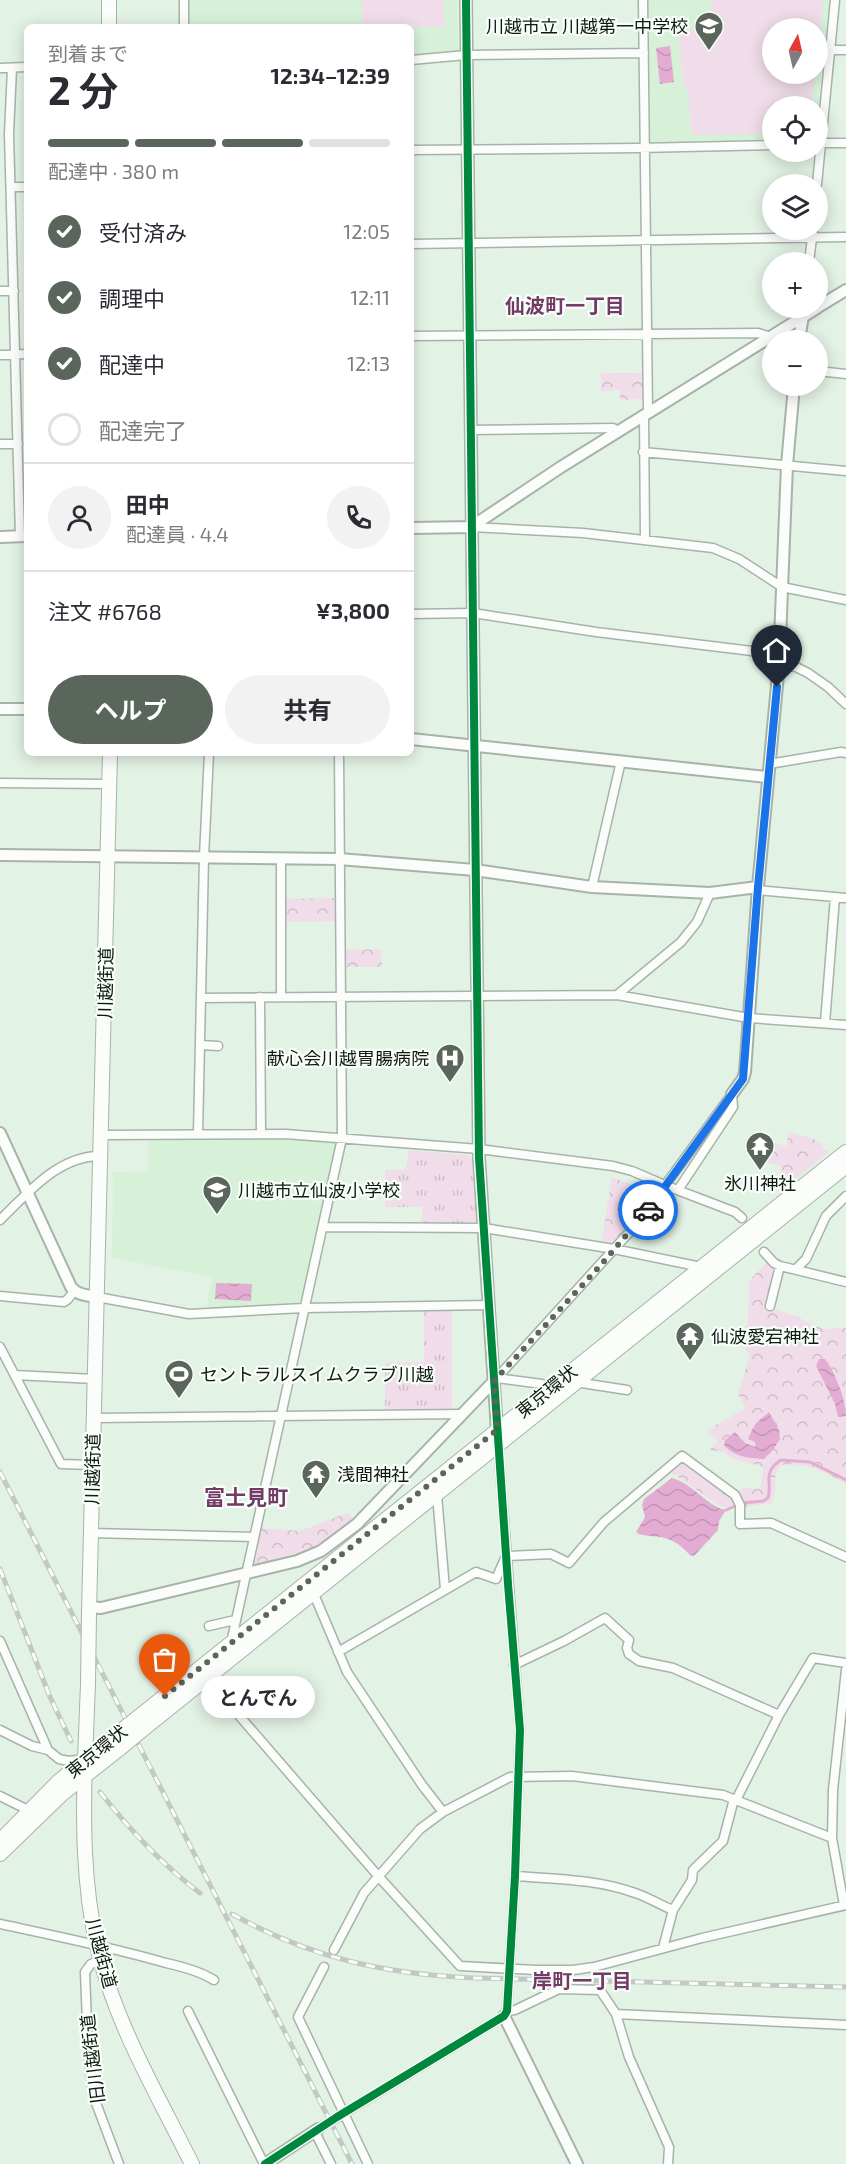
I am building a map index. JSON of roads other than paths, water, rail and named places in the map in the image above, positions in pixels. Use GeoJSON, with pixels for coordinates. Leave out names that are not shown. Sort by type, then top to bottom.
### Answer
{"type":"FeatureCollection","features":[{"type":"Feature","properties":{"kind":"main road"},"geometry":{"type":"LineString","coordinates":[[109,0],[109,24]]}},
{"type":"Feature","properties":{"kind":"main road","name":"川越街道"},"geometry":{"type":"LineString","coordinates":[[110,756],[84,1817],[87,1880],[101,1960],[129,2036],[192,2164]]}},
{"type":"Feature","properties":{"kind":"main road","name":"東京環状"},"geometry":{"type":"LineString","coordinates":[[0,1854],[116,1743],[437,1495],[550,1388],[846,1152]]}},
{"type":"Feature","properties":{"kind":"main road","name":"東京環状"},"geometry":{"type":"LineString","coordinates":[[139,1725],[231,1644],[498,1437],[575,1382],[846,1166]]}},
{"type":"Feature","properties":{"kind":"main road","name":"東京環状"},"geometry":{"type":"LineString","coordinates":[[0,1841],[28,1810],[86,1759],[116,1743]]}},
{"type":"Feature","properties":{"kind":"main road"},"geometry":{"type":"LineString","coordinates":[[53,1802],[74,1804],[84,1817]]}},
{"type":"Feature","properties":{"kind":"street"},"geometry":{"type":"LineString","coordinates":[[184,0],[184,24]]}},
{"type":"Feature","properties":{"kind":"street"},"geometry":{"type":"LineString","coordinates":[[466,0],[479,1149],[520,1730],[515,1876],[505,2014],[578,2164]]}},
{"type":"Feature","properties":{"kind":"street"},"geometry":{"type":"LineString","coordinates":[[643,0],[647,334],[643,452],[645,538]]}},
{"type":"Feature","properties":{"kind":"street"},"geometry":{"type":"LineString","coordinates":[[825,96],[835,0]]}},
{"type":"Feature","properties":{"kind":"street"},"geometry":{"type":"LineString","coordinates":[[830,50],[846,50]]}},
{"type":"Feature","properties":{"kind":"street"},"geometry":{"type":"LineString","coordinates":[[414,60],[466,55],[644,54]]}},
{"type":"Feature","properties":{"kind":"street"},"geometry":{"type":"LineString","coordinates":[[0,68],[24,67]]}},
{"type":"Feature","properties":{"kind":"street"},"geometry":{"type":"LineString","coordinates":[[0,537],[24,536],[18,444],[11,187],[5,134],[12,68]]}},
{"type":"Feature","properties":{"kind":"street"},"geometry":{"type":"LineString","coordinates":[[828,143],[846,143]]}},
{"type":"Feature","properties":{"kind":"street"},"geometry":{"type":"LineString","coordinates":[[414,150],[762,145]]}},
{"type":"Feature","properties":{"kind":"street"},"geometry":{"type":"LineString","coordinates":[[11,187],[24,187]]}},
{"type":"Feature","properties":{"kind":"street"},"geometry":{"type":"LineString","coordinates":[[828,235],[846,237]]}},
{"type":"Feature","properties":{"kind":"street"},"geometry":{"type":"LineString","coordinates":[[414,244],[762,236]]}},
{"type":"Feature","properties":{"kind":"street"},"geometry":{"type":"LineString","coordinates":[[828,301],[846,290]]}},
{"type":"Feature","properties":{"kind":"street"},"geometry":{"type":"LineString","coordinates":[[0,291],[14,291]]}},
{"type":"Feature","properties":{"kind":"street"},"geometry":{"type":"LineString","coordinates":[[780,330],[795,318]]}},
{"type":"Feature","properties":{"kind":"street"},"geometry":{"type":"LineString","coordinates":[[414,336],[762,334]]}},
{"type":"Feature","properties":{"kind":"street"},"geometry":{"type":"LineString","coordinates":[[471,527],[619,431],[762,343]]}},
{"type":"Feature","properties":{"kind":"street"},"geometry":{"type":"LineString","coordinates":[[0,355],[24,354]]}},
{"type":"Feature","properties":{"kind":"street"},"geometry":{"type":"LineString","coordinates":[[828,371],[846,374]]}},
{"type":"Feature","properties":{"kind":"street"},"geometry":{"type":"LineString","coordinates":[[89,1610],[297,1561],[330,1545],[357,1524],[495,1380],[614,1249],[650,1206],[743,1079],[767,777],[779,664],[787,465],[793,396]]}},
{"type":"Feature","properties":{"kind":"street"},"geometry":{"type":"LineString","coordinates":[[471,430],[613,428],[619,431]]}},
{"type":"Feature","properties":{"kind":"street"},"geometry":{"type":"LineString","coordinates":[[0,444],[18,444]]}},
{"type":"Feature","properties":{"kind":"street"},"geometry":{"type":"LineString","coordinates":[[643,452],[846,471]]}},
{"type":"Feature","properties":{"kind":"street"},"geometry":{"type":"LineString","coordinates":[[414,528],[471,527],[645,538],[713,548],[739,559],[782,587],[846,600]]}},
{"type":"Feature","properties":{"kind":"street"},"geometry":{"type":"LineString","coordinates":[[414,614],[473,613],[596,632],[752,651],[779,664],[796,667],[808,673],[846,704]]}},
{"type":"Feature","properties":{"kind":"street"},"geometry":{"type":"LineString","coordinates":[[0,710],[24,709]]}},
{"type":"Feature","properties":{"kind":"street"},"geometry":{"type":"LineString","coordinates":[[414,739],[767,777]]}},
{"type":"Feature","properties":{"kind":"street"},"geometry":{"type":"LineString","coordinates":[[769,764],[846,753]]}},
{"type":"Feature","properties":{"kind":"street"},"geometry":{"type":"LineString","coordinates":[[198,1134],[204,857],[209,756]]}},
{"type":"Feature","properties":{"kind":"street"},"geometry":{"type":"LineString","coordinates":[[231,1644],[342,1138],[339,756]]}},
{"type":"Feature","properties":{"kind":"street"},"geometry":{"type":"LineString","coordinates":[[592,887],[621,761]]}},
{"type":"Feature","properties":{"kind":"street"},"geometry":{"type":"LineString","coordinates":[[0,783],[109,784]]}},
{"type":"Feature","properties":{"kind":"street"},"geometry":{"type":"LineString","coordinates":[[0,855],[339,859],[475,870],[592,887],[710,893],[758,888],[846,898]]}},
{"type":"Feature","properties":{"kind":"street"},"geometry":{"type":"LineString","coordinates":[[280,858],[281,997]]}},
{"type":"Feature","properties":{"kind":"street"},"geometry":{"type":"LineString","coordinates":[[617,995],[681,942],[697,922],[710,893]]}},
{"type":"Feature","properties":{"kind":"street"},"geometry":{"type":"LineString","coordinates":[[825,1023],[835,897]]}},
{"type":"Feature","properties":{"kind":"street"},"geometry":{"type":"LineString","coordinates":[[201,998],[617,995],[749,1018],[846,1025]]}},
{"type":"Feature","properties":{"kind":"street"},"geometry":{"type":"LineString","coordinates":[[260,998],[261,1134]]}},
{"type":"Feature","properties":{"kind":"street"},"geometry":{"type":"LineString","coordinates":[[200,1046],[218,1046]]}},
{"type":"Feature","properties":{"kind":"street"},"geometry":{"type":"LineString","coordinates":[[732,1094],[733,1107],[675,1189],[735,1212],[742,1218]]}},
{"type":"Feature","properties":{"kind":"street"},"geometry":{"type":"LineString","coordinates":[[0,1133],[60,1266],[74,1291],[82,1295],[189,1314],[304,1308],[489,1305]]}},
{"type":"Feature","properties":{"kind":"street"},"geometry":{"type":"LineString","coordinates":[[101,1135],[261,1134],[479,1149],[613,1166],[660,1183]]}},
{"type":"Feature","properties":{"kind":"street"},"geometry":{"type":"LineString","coordinates":[[0,1220],[48,1175],[85,1156],[100,1156]]}},
{"type":"Feature","properties":{"kind":"street"},"geometry":{"type":"LineString","coordinates":[[796,1269],[806,1259],[826,1216],[846,1196]]}},
{"type":"Feature","properties":{"kind":"street"},"geometry":{"type":"LineString","coordinates":[[323,1227],[484,1228],[614,1249],[701,1267]]}},
{"type":"Feature","properties":{"kind":"street"},"geometry":{"type":"LineString","coordinates":[[764,1252],[780,1266],[846,1282]]}},
{"type":"Feature","properties":{"kind":"street"},"geometry":{"type":"LineString","coordinates":[[770,1306],[780,1266]]}},
{"type":"Feature","properties":{"kind":"street"},"geometry":{"type":"LineString","coordinates":[[0,1296],[64,1302],[74,1291]]}},
{"type":"Feature","properties":{"kind":"street"},"geometry":{"type":"LineString","coordinates":[[0,1347],[61,1464],[92,1464]]}},
{"type":"Feature","properties":{"kind":"street"},"geometry":{"type":"LineString","coordinates":[[15,1375],[94,1379]]}},
{"type":"Feature","properties":{"kind":"street"},"geometry":{"type":"LineString","coordinates":[[495,1380],[542,1384],[550,1388]]}},
{"type":"Feature","properties":{"kind":"street"},"geometry":{"type":"LineString","coordinates":[[575,1382],[627,1390]]}},
{"type":"Feature","properties":{"kind":"street"},"geometry":{"type":"LineString","coordinates":[[94,1418],[463,1414]]}},
{"type":"Feature","properties":{"kind":"street"},"geometry":{"type":"LineString","coordinates":[[506,1556],[551,1554],[569,1563],[604,1522],[682,1456],[735,1495],[740,1505],[740,1524]]}},
{"type":"Feature","properties":{"kind":"street"},"geometry":{"type":"LineString","coordinates":[[437,1495],[445,1589]]}},
{"type":"Feature","properties":{"kind":"street"},"geometry":{"type":"LineString","coordinates":[[731,1531],[740,1524],[771,1523],[846,1557]]}},
{"type":"Feature","properties":{"kind":"street"},"geometry":{"type":"LineString","coordinates":[[91,1533],[254,1537]]}},
{"type":"Feature","properties":{"kind":"street"},"geometry":{"type":"LineString","coordinates":[[338,1652],[476,1572],[496,1579],[506,1556]]}},
{"type":"Feature","properties":{"kind":"street"},"geometry":{"type":"LineString","coordinates":[[313,1592],[346,1672],[443,1812]]}},
{"type":"Feature","properties":{"kind":"street"},"geometry":{"type":"LineString","coordinates":[[514,1665],[605,1618],[626,1636],[629,1640],[627,1648],[629,1654],[639,1661],[673,1668],[779,1715]]}},
{"type":"Feature","properties":{"kind":"street"},"geometry":{"type":"LineString","coordinates":[[209,1626],[235,1620]]}},
{"type":"Feature","properties":{"kind":"street"},"geometry":{"type":"LineString","coordinates":[[0,1641],[48,1750]]}},
{"type":"Feature","properties":{"kind":"street"},"geometry":{"type":"LineString","coordinates":[[663,1948],[673,1910],[692,1880],[693,1870],[723,1841],[735,1800],[779,1715],[813,1658],[846,1663]]}},
{"type":"Feature","properties":{"kind":"street"},"geometry":{"type":"LineString","coordinates":[[217,1690],[460,1966],[508,1970],[573,1970],[600,1966],[663,1948],[845,1905],[832,1838],[834,1790],[846,1670]]}},
{"type":"Feature","properties":{"kind":"street"},"geometry":{"type":"LineString","coordinates":[[0,1730],[32,1746],[48,1750],[59,1759],[69,1761],[86,1759]]}},
{"type":"Feature","properties":{"kind":"street"},"geometry":{"type":"LineString","coordinates":[[334,1950],[364,1893],[420,1829],[443,1812],[501,1781],[518,1775],[572,1776],[723,1795],[832,1838]]}},
{"type":"Feature","properties":{"kind":"street"},"geometry":{"type":"LineString","coordinates":[[0,1796],[28,1810]]}},
{"type":"Feature","properties":{"kind":"street"},"geometry":{"type":"LineString","coordinates":[[515,1876],[609,1885],[636,1893],[673,1910]]}},
{"type":"Feature","properties":{"kind":"street"},"geometry":{"type":"LineString","coordinates":[[0,1924],[85,1941],[188,1968],[214,1980]]}},
{"type":"Feature","properties":{"kind":"street","name":"旧川越街道"},"geometry":{"type":"LineString","coordinates":[[101,1960],[91,1964],[85,1972],[88,2049],[93,2095],[119,2164]]}},
{"type":"Feature","properties":{"kind":"street"},"geometry":{"type":"LineString","coordinates":[[324,1967],[297,2017],[368,2164]]}},
{"type":"Feature","properties":{"kind":"street"},"geometry":{"type":"LineString","coordinates":[[188,2011],[265,2164],[505,2014],[560,1989],[600,1990],[616,2014],[629,2057],[669,2147],[668,2164]]}},
{"type":"Feature","properties":{"kind":"street"},"geometry":{"type":"LineString","coordinates":[[616,2014],[846,2025]]}},
{"type":"Feature","properties":{"kind":"street"},"geometry":{"type":"LineString","coordinates":[[316,2131],[331,2164]]}},
{"type":"Feature","properties":{"kind":"water"},"geometry":{"type":"Polygon","coordinates":[[[670,46],[674,82],[660,84],[656,48],[670,46]]]}},
{"type":"Feature","properties":{"kind":"water"},"geometry":{"type":"Polygon","coordinates":[[[216,1283],[252,1284],[251,1301],[215,1299],[216,1283]]]}},
{"type":"Feature","properties":{"kind":"water"},"geometry":{"type":"Polygon","coordinates":[[[819,1359],[825,1359],[836,1379],[842,1394],[846,1416],[838,1417],[835,1404],[816,1366],[819,1359]]]}},
{"type":"Feature","properties":{"kind":"water"},"geometry":{"type":"Polygon","coordinates":[[[769,1412],[779,1430],[780,1439],[764,1459],[748,1457],[727,1449],[724,1445],[725,1440],[735,1432],[745,1443],[756,1447],[755,1442],[748,1439],[756,1423],[769,1412]]]}},
{"type":"Feature","properties":{"kind":"water"},"geometry":{"type":"Polygon","coordinates":[[[672,1478],[719,1508],[726,1510],[719,1521],[718,1530],[694,1556],[673,1541],[636,1532],[645,1517],[642,1505],[644,1499],[672,1478]]]}},
{"type":"Feature","properties":{"kind":"waterway"},"geometry":{"type":"LineString","coordinates":[[726,1510],[742,1503],[763,1501],[768,1498],[769,1474],[781,1460],[810,1462],[846,1480]]}},
{"type":"Feature","properties":{"kind":"railway"},"geometry":{"type":"LineString","coordinates":[[0,1472],[352,2164]]}},
{"type":"Feature","properties":{"kind":"railway"},"geometry":{"type":"LineString","coordinates":[[0,1569],[50,1697],[71,1741]]}},
{"type":"Feature","properties":{"kind":"railway"},"geometry":{"type":"LineString","coordinates":[[100,1792],[147,1846],[200,1893]]}},
{"type":"Feature","properties":{"kind":"railway"},"geometry":{"type":"LineString","coordinates":[[232,1914],[290,1942],[320,1953],[379,1968],[441,1976],[846,1987]]}},
{"type":"Feature","properties":{"kind":"place","name":"川越市立 川越第一中学校"},"geometry":{"type":"Point","coordinates":[709,52]}},
{"type":"Feature","properties":{"kind":"place","name":"献心会川越胃腸病院"},"geometry":{"type":"Point","coordinates":[450,1084]}},
{"type":"Feature","properties":{"kind":"place","name":"氷川神社"},"geometry":{"type":"Point","coordinates":[760,1172]}},
{"type":"Feature","properties":{"kind":"place","name":"川越市立仙波小学校"},"geometry":{"type":"Point","coordinates":[217,1216]}},
{"type":"Feature","properties":{"kind":"place","name":"仙波愛宕神社"},"geometry":{"type":"Point","coordinates":[690,1362]}},
{"type":"Feature","properties":{"kind":"place","name":"セントラルスイムクラブ川越"},"geometry":{"type":"Point","coordinates":[179,1400]}},
{"type":"Feature","properties":{"kind":"place","name":"浅間神社"},"geometry":{"type":"Point","coordinates":[316,1500]}},
{"type":"Feature","properties":{"kind":"place","name":"とんでん"},"geometry":{"type":"Point","coordinates":[165,1696]}},
{"type":"Feature","properties":{"kind":"district","name":"仙波町一丁目"},"geometry":{"type":"Point","coordinates":[565,305]}},
{"type":"Feature","properties":{"kind":"district","name":"富士見町"},"geometry":{"type":"Point","coordinates":[246,1496]}},
{"type":"Feature","properties":{"kind":"district","name":"岸町一丁目"},"geometry":{"type":"Point","coordinates":[582,1980]}}]}
